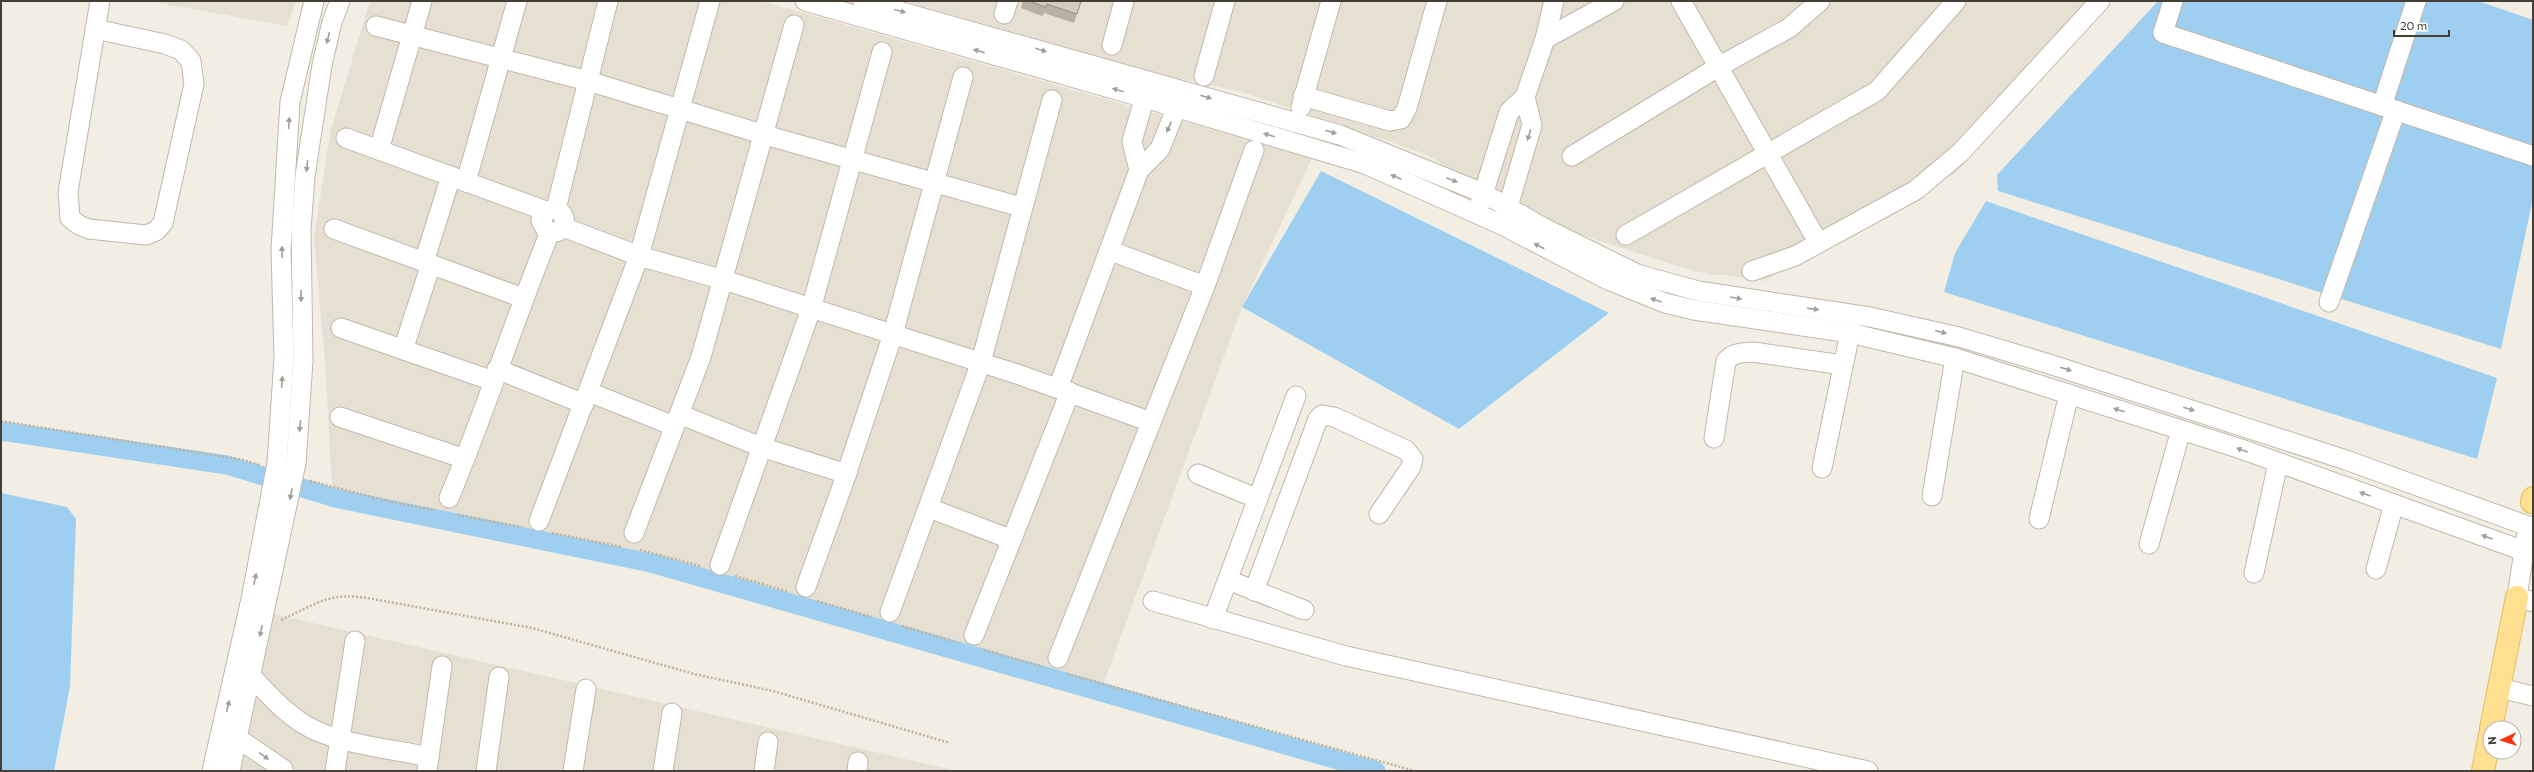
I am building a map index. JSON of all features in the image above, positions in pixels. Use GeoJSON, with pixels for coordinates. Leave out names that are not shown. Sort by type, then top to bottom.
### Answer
{"type":"FeatureCollection","features":[{"type":"Feature","properties":{"kind":"main road"},"geometry":{"type":"LineString","coordinates":[[2494,720],[2500,688],[2525,599]]}},
{"type":"Feature","properties":{"kind":"main road"},"geometry":{"type":"LineString","coordinates":[[2483,771],[2485,760]]}},
{"type":"Feature","properties":{"kind":"street"},"geometry":{"type":"LineString","coordinates":[[95,29],[165,44],[181,50],[191,61],[194,84],[163,223],[156,231],[146,235],[89,229],[79,225],[70,218],[68,192],[95,29],[100,1]]}},
{"type":"Feature","properties":{"kind":"street"},"geometry":{"type":"LineString","coordinates":[[314,1],[290,102],[281,250],[284,358],[276,463],[276,524],[263,624],[251,676],[230,733],[214,763],[234,769],[230,733],[276,524],[296,463],[303,361],[301,230],[315,107],[332,22],[340,1]]}},
{"type":"Feature","properties":{"kind":"street"},"geometry":{"type":"LineString","coordinates":[[379,150],[422,1]]}},
{"type":"Feature","properties":{"kind":"street"},"geometry":{"type":"LineString","coordinates":[[403,350],[427,263],[459,179],[501,58],[518,1]]}},
{"type":"Feature","properties":{"kind":"street"},"geometry":{"type":"LineString","coordinates":[[608,1],[588,81],[551,210],[541,220],[542,226],[724,280],[981,362],[1064,390],[1151,422]]}},
{"type":"Feature","properties":{"kind":"street"},"geometry":{"type":"LineString","coordinates":[[539,521],[639,256],[710,1]]}},
{"type":"Feature","properties":{"kind":"street"},"geometry":{"type":"LineString","coordinates":[[805,1],[1001,48],[1180,99],[1297,122],[1369,145],[1483,193],[1544,228],[1637,274],[1698,291],[1774,304],[1833,311],[1912,325],[2046,363],[2346,460],[2528,526]]}},
{"type":"Feature","properties":{"kind":"street"},"geometry":{"type":"LineString","coordinates":[[863,1],[1001,48]]}},
{"type":"Feature","properties":{"kind":"street"},"geometry":{"type":"LineString","coordinates":[[1112,45],[1124,1]]}},
{"type":"Feature","properties":{"kind":"street"},"geometry":{"type":"LineString","coordinates":[[1204,76],[1225,1]]}},
{"type":"Feature","properties":{"kind":"street"},"geometry":{"type":"LineString","coordinates":[[1290,141],[1297,122],[1303,96],[1331,1]]}},
{"type":"Feature","properties":{"kind":"street"},"geometry":{"type":"LineString","coordinates":[[1303,96],[1390,121],[1401,119],[1407,108],[1437,1]]}},
{"type":"Feature","properties":{"kind":"street"},"geometry":{"type":"LineString","coordinates":[[1476,215],[1509,112],[1525,97],[1545,39],[1554,1]]}},
{"type":"Feature","properties":{"kind":"street"},"geometry":{"type":"LineString","coordinates":[[1545,39],[1614,1]]}},
{"type":"Feature","properties":{"kind":"street"},"geometry":{"type":"LineString","coordinates":[[1681,1],[1818,242]]}},
{"type":"Feature","properties":{"kind":"street"},"geometry":{"type":"LineString","coordinates":[[1572,156],[1718,67],[1789,28],[1820,1]]}},
{"type":"Feature","properties":{"kind":"street"},"geometry":{"type":"LineString","coordinates":[[1626,235],[1877,92],[1956,1]]}},
{"type":"Feature","properties":{"kind":"street"},"geometry":{"type":"LineString","coordinates":[[1752,271],[1794,256],[1916,190],[1942,169],[2100,1]]}},
{"type":"Feature","properties":{"kind":"street"},"geometry":{"type":"LineString","coordinates":[[2173,1],[2163,33],[2533,156]]}},
{"type":"Feature","properties":{"kind":"street"},"geometry":{"type":"LineString","coordinates":[[2329,302],[2389,108],[2416,1]]}},
{"type":"Feature","properties":{"kind":"street"},"geometry":{"type":"LineString","coordinates":[[634,533],[701,357],[724,280],[794,25]]}},
{"type":"Feature","properties":{"kind":"street"},"geometry":{"type":"LineString","coordinates":[[376,26],[588,81],[764,135],[1021,207]]}},
{"type":"Feature","properties":{"kind":"street"},"geometry":{"type":"LineString","coordinates":[[720,565],[811,309],[882,52]]}},
{"type":"Feature","properties":{"kind":"street"},"geometry":{"type":"LineString","coordinates":[[806,587],[847,474],[893,334],[963,77]]}},
{"type":"Feature","properties":{"kind":"street"},"geometry":{"type":"LineString","coordinates":[[1140,170],[1132,141],[1147,90]]}},
{"type":"Feature","properties":{"kind":"street"},"geometry":{"type":"LineString","coordinates":[[1502,226],[1532,125],[1525,97]]}},
{"type":"Feature","properties":{"kind":"street"},"geometry":{"type":"LineString","coordinates":[[1180,99],[1290,141],[1365,164],[1502,226],[1552,253],[1637,294],[1694,310],[1850,333],[1955,358],[2181,430],[2524,551]]}},
{"type":"Feature","properties":{"kind":"street"},"geometry":{"type":"LineString","coordinates":[[974,635],[1064,390],[1110,251],[1140,170],[1160,149],[1180,99]]}},
{"type":"Feature","properties":{"kind":"street"},"geometry":{"type":"LineString","coordinates":[[890,612],[981,362],[1021,207],[1052,100]]}},
{"type":"Feature","properties":{"kind":"street"},"geometry":{"type":"LineString","coordinates":[[290,102],[315,107]]}},
{"type":"Feature","properties":{"kind":"street"},"geometry":{"type":"LineString","coordinates":[[346,138],[459,179],[551,210]]}},
{"type":"Feature","properties":{"kind":"street"},"geometry":{"type":"LineString","coordinates":[[1058,658],[1205,286],[1254,150]]}},
{"type":"Feature","properties":{"kind":"street"},"geometry":{"type":"LineString","coordinates":[[334,229],[523,298]]}},
{"type":"Feature","properties":{"kind":"street"},"geometry":{"type":"LineString","coordinates":[[449,498],[465,459],[523,298],[557,230]]}},
{"type":"Feature","properties":{"kind":"street"},"geometry":{"type":"LineString","coordinates":[[1110,251],[1205,286]]}},
{"type":"Feature","properties":{"kind":"street"},"geometry":{"type":"LineString","coordinates":[[341,328],[403,350],[495,375],[676,420],[847,474]]}},
{"type":"Feature","properties":{"kind":"street"},"geometry":{"type":"LineString","coordinates":[[1822,468],[1850,333]]}},
{"type":"Feature","properties":{"kind":"street"},"geometry":{"type":"LineString","coordinates":[[1714,438],[1726,361],[1730,356],[1739,353],[1753,352],[1843,365]]}},
{"type":"Feature","properties":{"kind":"street"},"geometry":{"type":"LineString","coordinates":[[1932,496],[1955,358]]}},
{"type":"Feature","properties":{"kind":"street"},"geometry":{"type":"LineString","coordinates":[[2039,519],[2069,394]]}},
{"type":"Feature","properties":{"kind":"street"},"geometry":{"type":"LineString","coordinates":[[1213,619],[1296,396]]}},
{"type":"Feature","properties":{"kind":"street"},"geometry":{"type":"LineString","coordinates":[[1254,591],[1318,419],[1322,415],[1334,417],[1406,450],[1413,459],[1411,467],[1379,514]]}},
{"type":"Feature","properties":{"kind":"street"},"geometry":{"type":"LineString","coordinates":[[340,417],[465,459]]}},
{"type":"Feature","properties":{"kind":"street"},"geometry":{"type":"LineString","coordinates":[[2149,544],[2181,430]]}},
{"type":"Feature","properties":{"kind":"street"},"geometry":{"type":"LineString","coordinates":[[2254,573],[2278,463]]}},
{"type":"Feature","properties":{"kind":"street"},"geometry":{"type":"LineString","coordinates":[[1198,474],[1258,499]]}},
{"type":"Feature","properties":{"kind":"street"},"geometry":{"type":"LineString","coordinates":[[2525,599],[2524,551],[2533,501]]}},
{"type":"Feature","properties":{"kind":"street"},"geometry":{"type":"LineString","coordinates":[[2376,569],[2394,504]]}},
{"type":"Feature","properties":{"kind":"street"},"geometry":{"type":"LineString","coordinates":[[929,508],[1010,539]]}},
{"type":"Feature","properties":{"kind":"street"},"geometry":{"type":"LineString","coordinates":[[1228,580],[1304,610]]}},
{"type":"Feature","properties":{"kind":"street"},"geometry":{"type":"LineString","coordinates":[[1153,600],[1213,619],[1346,656],[1867,771]]}},
{"type":"Feature","properties":{"kind":"street"},"geometry":{"type":"LineString","coordinates":[[335,771],[355,641]]}},
{"type":"Feature","properties":{"kind":"street"},"geometry":{"type":"LineString","coordinates":[[251,676],[282,708],[306,725],[324,734],[428,764],[442,666]]}},
{"type":"Feature","properties":{"kind":"street"},"geometry":{"type":"LineString","coordinates":[[486,771],[499,677]]}},
{"type":"Feature","properties":{"kind":"street"},"geometry":{"type":"LineString","coordinates":[[2500,688],[2533,696]]}},
{"type":"Feature","properties":{"kind":"street"},"geometry":{"type":"LineString","coordinates":[[573,771],[586,689]]}},
{"type":"Feature","properties":{"kind":"street"},"geometry":{"type":"LineString","coordinates":[[663,771],[672,712]]}},
{"type":"Feature","properties":{"kind":"street"},"geometry":{"type":"LineString","coordinates":[[230,733],[283,769]]}},
{"type":"Feature","properties":{"kind":"street"},"geometry":{"type":"LineString","coordinates":[[764,771],[768,742]]}},
{"type":"Feature","properties":{"kind":"path"},"geometry":{"type":"LineString","coordinates":[[263,624],[282,620],[298,610],[337,596],[356,596],[532,628],[694,674],[773,691],[950,743]]}},
{"type":"Feature","properties":{"kind":"shaded area"},"geometry":{"type":"Polygon","coordinates":[[[148,1],[296,1],[287,26],[148,1]]]}},
{"type":"Feature","properties":{"kind":"shaded area"},"geometry":{"type":"Polygon","coordinates":[[[370,1],[762,1],[1312,158],[1242,307],[1103,685],[588,551],[332,488],[326,374],[314,237],[331,129],[370,1]]]}},
{"type":"Feature","properties":{"kind":"shaded area"},"geometry":{"type":"Polygon","coordinates":[[[904,1],[2108,1],[1957,172],[1764,281],[1725,275],[1711,275],[1677,266],[1526,217],[1426,154],[1242,92],[1163,75],[904,1]]]}},
{"type":"Feature","properties":{"kind":"shaded area"},"geometry":{"type":"Polygon","coordinates":[[[265,612],[628,695],[957,771],[241,771],[265,612]]]}},
{"type":"Feature","properties":{"kind":"water"},"geometry":{"type":"Polygon","coordinates":[[[2158,1],[2478,1],[2533,20],[2533,198],[2501,349],[1998,191],[1997,175],[2158,1]]]}},
{"type":"Feature","properties":{"kind":"water"},"geometry":{"type":"Polygon","coordinates":[[[1321,171],[1609,313],[1459,429],[1242,307],[1321,171]]]}},
{"type":"Feature","properties":{"kind":"water"},"geometry":{"type":"Polygon","coordinates":[[[1986,201],[2497,378],[2477,459],[1944,292],[1955,253],[1986,201]]]}},
{"type":"Feature","properties":{"kind":"water"},"geometry":{"type":"Polygon","coordinates":[[[1,493],[67,507],[76,519],[70,686],[54,771],[1,771],[1,493]]]}},
{"type":"Feature","properties":{"kind":"building"},"geometry":{"type":"Polygon","coordinates":[[[1029,1],[1081,1],[1077,14],[1047,4],[1046,7],[1029,1]]]}},
{"type":"Feature","properties":{"kind":"waterway"},"geometry":{"type":"LineString","coordinates":[[1,431],[227,465],[335,498],[651,563],[1376,771]]}}]}
